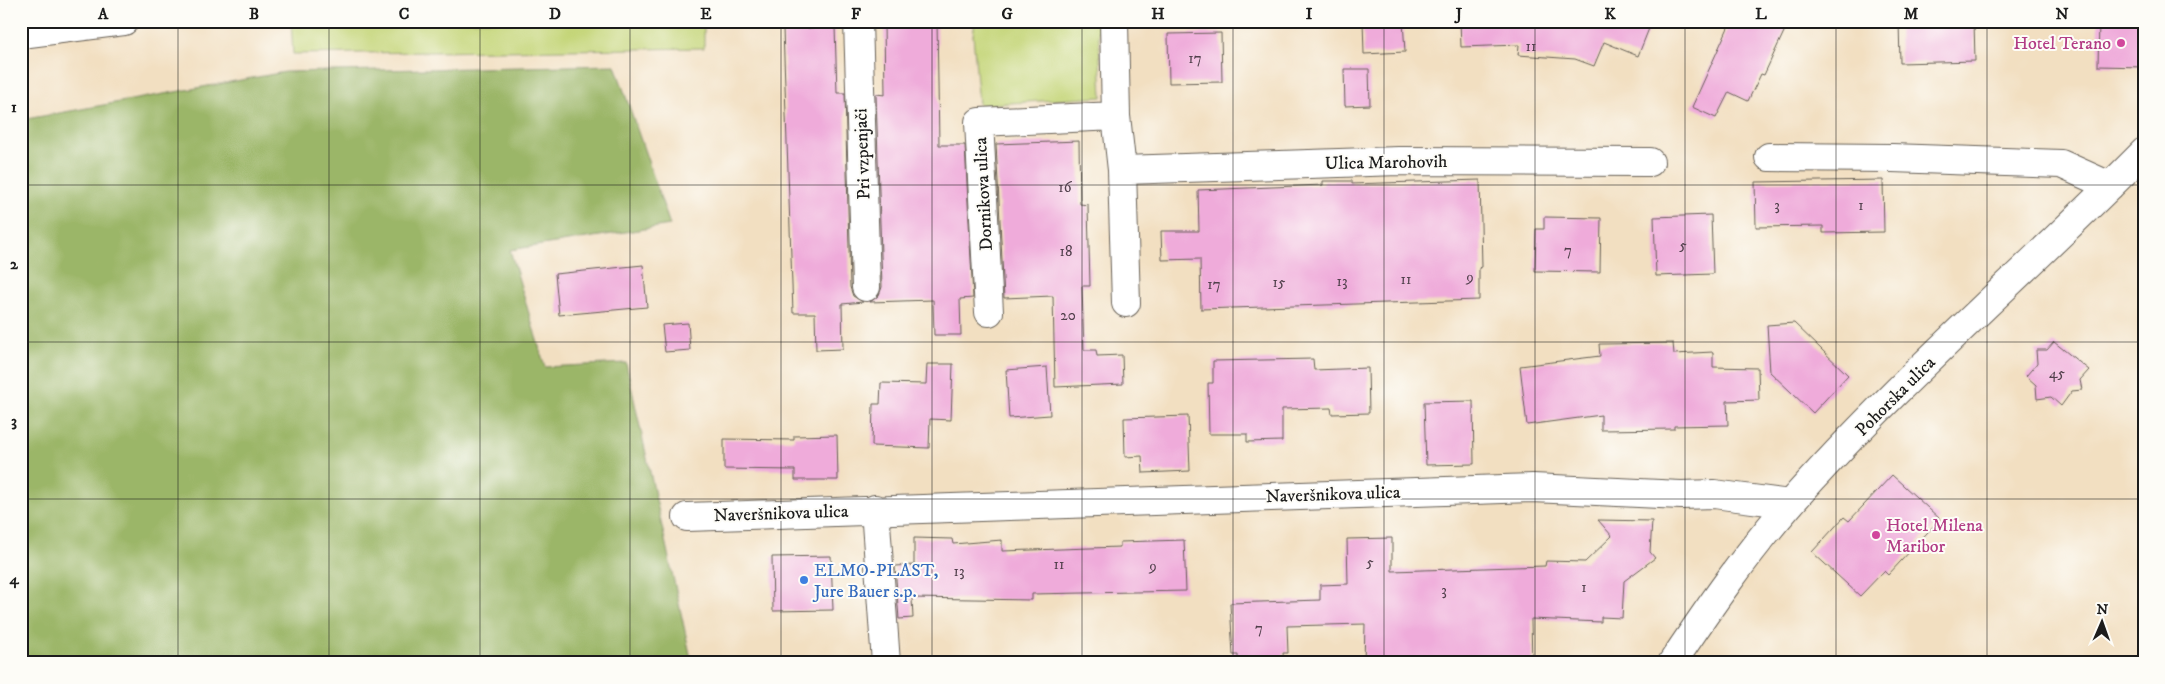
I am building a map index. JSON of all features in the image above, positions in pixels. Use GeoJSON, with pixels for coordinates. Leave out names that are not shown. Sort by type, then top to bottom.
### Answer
{"type":"FeatureCollection","features":[{"type":"Feature","properties":{"kind":"street"},"geometry":{"type":"LineString","coordinates":[[21,34],[124,21]]}},
{"type":"Feature","properties":{"kind":"street","name":"Pri vzpenjači"},"geometry":{"type":"LineString","coordinates":[[858,21],[866,287]]}},
{"type":"Feature","properties":{"kind":"street"},"geometry":{"type":"LineString","coordinates":[[1114,21],[1116,116],[1122,170],[1126,302]]}},
{"type":"Feature","properties":{"kind":"street","name":"Dornikova ulica"},"geometry":{"type":"LineString","coordinates":[[988,312],[979,122],[1116,116]]}},
{"type":"Feature","properties":{"kind":"street","name":"Pohorska ulica"},"geometry":{"type":"LineString","coordinates":[[1672,663],[1751,552],[1790,504],[1928,362],[2144,152]]}},
{"type":"Feature","properties":{"kind":"street"},"geometry":{"type":"LineString","coordinates":[[1769,156],[2061,164],[2110,186]]}},
{"type":"Feature","properties":{"kind":"street","name":"Ulica Marohovih"},"geometry":{"type":"LineString","coordinates":[[1122,170],[1400,161],[1650,162]]}},
{"type":"Feature","properties":{"kind":"street","name":"Naveršnikova ulica"},"geometry":{"type":"LineString","coordinates":[[687,516],[1533,488],[1682,495],[1714,494],[1790,504]]}},
{"type":"Feature","properties":{"kind":"street"},"geometry":{"type":"LineString","coordinates":[[875,510],[886,663]]}},
{"type":"Feature","properties":{"kind":"green space"},"geometry":{"type":"Polygon","coordinates":[[[291,21],[704,21],[704,48],[293,54],[291,21]]]}},
{"type":"Feature","properties":{"kind":"green space"},"geometry":{"type":"Polygon","coordinates":[[[975,21],[1098,21],[1102,97],[979,105],[973,35],[975,21]]]}},
{"type":"Feature","properties":{"kind":"green space"},"geometry":{"type":"Polygon","coordinates":[[[615,65],[670,225],[510,250],[545,367],[626,363],[692,663],[21,663],[21,120],[285,72],[615,65]]]}},
{"type":"Feature","properties":{"kind":"building"},"geometry":{"type":"Polygon","coordinates":[[[937,21],[939,145],[965,145],[973,298],[960,299],[961,335],[934,335],[933,300],[870,302],[879,295],[882,287],[876,94],[885,95],[884,22],[937,21]]]}},
{"type":"Feature","properties":{"kind":"building"},"geometry":{"type":"Polygon","coordinates":[[[1363,21],[1403,21],[1405,52],[1364,54],[1363,21]]]}},
{"type":"Feature","properties":{"kind":"building"},"geometry":{"type":"Polygon","coordinates":[[[1460,21],[1652,21],[1638,56],[1604,42],[1594,66],[1575,59],[1518,55],[1519,45],[1461,47],[1460,21]]]}},
{"type":"Feature","properties":{"kind":"building"},"geometry":{"type":"Polygon","coordinates":[[[1731,21],[1789,21],[1764,75],[1761,74],[1748,101],[1729,92],[1716,118],[1692,107],[1731,21]]]}},
{"type":"Feature","properties":{"kind":"building"},"geometry":{"type":"Polygon","coordinates":[[[1899,21],[1974,21],[1975,61],[1900,63],[1899,21]]]}},
{"type":"Feature","properties":{"kind":"building","name":"Hotel Terano"},"geometry":{"type":"Polygon","coordinates":[[[2099,21],[2144,21],[2144,67],[2098,66],[2099,21]]]}},
{"type":"Feature","properties":{"kind":"building"},"geometry":{"type":"Polygon","coordinates":[[[835,27],[837,93],[845,93],[850,287],[853,296],[863,302],[842,304],[843,349],[816,350],[815,313],[793,313],[783,29],[835,27]]]}},
{"type":"Feature","properties":{"kind":"building"},"geometry":{"type":"Polygon","coordinates":[[[1221,33],[1222,82],[1169,83],[1168,34],[1221,33]]]}},
{"type":"Feature","properties":{"kind":"building"},"geometry":{"type":"Polygon","coordinates":[[[1344,69],[1369,69],[1370,105],[1345,106],[1344,69]]]}},
{"type":"Feature","properties":{"kind":"building"},"geometry":{"type":"Polygon","coordinates":[[[1079,141],[1080,204],[1088,205],[1090,286],[1082,286],[1084,350],[1096,350],[1097,356],[1122,355],[1123,384],[1055,387],[1053,296],[1004,298],[996,144],[1079,141]]]}},
{"type":"Feature","properties":{"kind":"building"},"geometry":{"type":"Polygon","coordinates":[[[1480,180],[1482,267],[1479,268],[1479,300],[1201,309],[1200,259],[1162,260],[1161,231],[1199,231],[1198,190],[1323,185],[1323,181],[1352,181],[1352,184],[1480,180]]]}},
{"type":"Feature","properties":{"kind":"building"},"geometry":{"type":"Polygon","coordinates":[[[1883,180],[1884,232],[1823,233],[1823,226],[1756,227],[1755,182],[1883,180]]]}},
{"type":"Feature","properties":{"kind":"building"},"geometry":{"type":"Polygon","coordinates":[[[1711,215],[1713,274],[1656,276],[1654,217],[1711,215]]]}},
{"type":"Feature","properties":{"kind":"building"},"geometry":{"type":"Polygon","coordinates":[[[1544,217],[1601,218],[1600,272],[1535,271],[1536,229],[1544,229],[1544,217]]]}},
{"type":"Feature","properties":{"kind":"building"},"geometry":{"type":"Polygon","coordinates":[[[643,265],[647,307],[559,315],[555,274],[643,265]]]}},
{"type":"Feature","properties":{"kind":"building"},"geometry":{"type":"Polygon","coordinates":[[[688,323],[690,350],[665,352],[662,325],[688,323]]]}},
{"type":"Feature","properties":{"kind":"building"},"geometry":{"type":"Polygon","coordinates":[[[1794,323],[1848,375],[1813,413],[1770,372],[1767,325],[1794,323]]]}},
{"type":"Feature","properties":{"kind":"building"},"geometry":{"type":"Polygon","coordinates":[[[2054,342],[2089,370],[2080,380],[2082,390],[2072,391],[2061,406],[2051,397],[2037,399],[2036,385],[2026,376],[2037,363],[2036,350],[2047,350],[2054,342]]]}},
{"type":"Feature","properties":{"kind":"building"},"geometry":{"type":"Polygon","coordinates":[[[1673,343],[1674,354],[1713,352],[1713,367],[1758,368],[1759,400],[1727,401],[1728,425],[1674,426],[1674,429],[1601,430],[1601,415],[1527,425],[1520,366],[1600,356],[1599,344],[1673,343]]]}},
{"type":"Feature","properties":{"kind":"building"},"geometry":{"type":"Polygon","coordinates":[[[1313,359],[1314,370],[1368,368],[1369,413],[1332,414],[1331,408],[1282,409],[1282,441],[1247,442],[1247,434],[1209,434],[1208,383],[1213,383],[1213,361],[1313,359]]]}},
{"type":"Feature","properties":{"kind":"building"},"geometry":{"type":"Polygon","coordinates":[[[927,364],[953,364],[951,420],[930,419],[929,448],[872,446],[873,404],[880,404],[881,383],[926,384],[927,364]]]}},
{"type":"Feature","properties":{"kind":"building"},"geometry":{"type":"Polygon","coordinates":[[[1047,367],[1050,415],[1009,418],[1006,370],[1047,367]]]}},
{"type":"Feature","properties":{"kind":"building"},"geometry":{"type":"Polygon","coordinates":[[[1473,401],[1474,464],[1426,465],[1424,402],[1473,401]]]}},
{"type":"Feature","properties":{"kind":"building"},"geometry":{"type":"Polygon","coordinates":[[[1188,416],[1190,471],[1143,473],[1142,456],[1125,457],[1124,418],[1188,416]]]}},
{"type":"Feature","properties":{"kind":"building"},"geometry":{"type":"Polygon","coordinates":[[[837,435],[838,480],[795,480],[795,470],[724,469],[724,439],[794,440],[794,436],[837,435]]]}},
{"type":"Feature","properties":{"kind":"building","name":"Hotel Milena Maribor"},"geometry":{"type":"Polygon","coordinates":[[[1892,475],[1940,519],[1888,575],[1884,571],[1860,596],[1812,552],[1844,517],[1849,521],[1892,475]]]}},
{"type":"Feature","properties":{"kind":"building"},"geometry":{"type":"Polygon","coordinates":[[[1598,520],[1652,521],[1650,552],[1655,558],[1624,581],[1622,618],[1601,617],[1601,622],[1531,619],[1532,663],[1364,663],[1365,624],[1287,626],[1288,653],[1283,653],[1284,663],[1238,663],[1238,655],[1233,655],[1230,603],[1320,600],[1320,585],[1348,584],[1347,539],[1392,538],[1392,571],[1545,566],[1546,561],[1585,562],[1612,536],[1598,520]]]}},
{"type":"Feature","properties":{"kind":"building"},"geometry":{"type":"Polygon","coordinates":[[[914,538],[952,539],[953,544],[1002,540],[1002,551],[1120,547],[1120,542],[1184,540],[1186,591],[1032,594],[1032,600],[912,598],[913,618],[899,619],[895,566],[914,565],[914,538]]]}},
{"type":"Feature","properties":{"kind":"building"},"geometry":{"type":"Polygon","coordinates":[[[831,556],[833,610],[773,611],[772,557],[831,556]]]}},
{"type":"Feature","properties":{"kind":"place","name":"Hotel Terano"},"geometry":{"type":"Point","coordinates":[2121,43]}},
{"type":"Feature","properties":{"kind":"place","name":"Hotel Milena Maribor"},"geometry":{"type":"Point","coordinates":[1876,535]}},
{"type":"Feature","properties":{"kind":"place","name":"ELMO-PLAST, Jure Bauer s.p."},"geometry":{"type":"Point","coordinates":[804,580]}}]}
